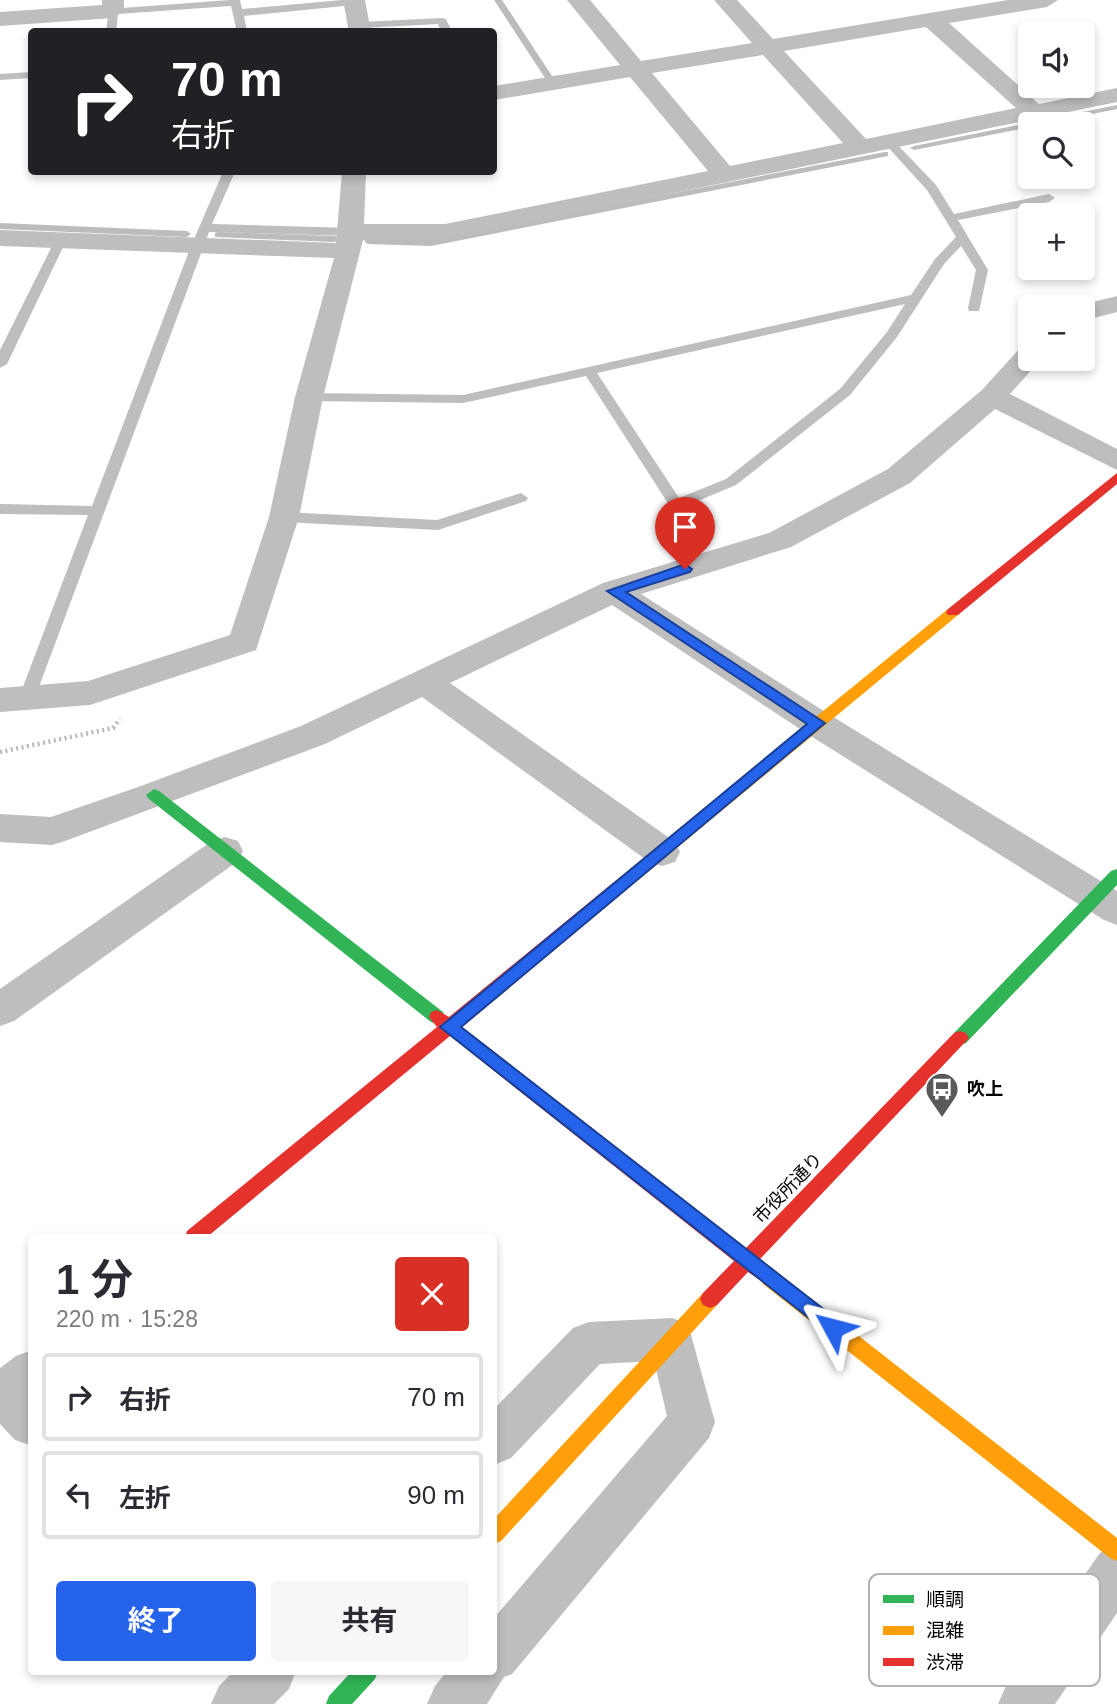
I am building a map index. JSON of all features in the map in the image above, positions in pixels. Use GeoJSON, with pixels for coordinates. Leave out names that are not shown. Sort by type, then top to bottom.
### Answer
{"type":"FeatureCollection","features":[{"type":"Feature","properties":{"kind":"street"},"geometry":{"type":"LineString","coordinates":[[578,0],[724,175]]}},
{"type":"Feature","properties":{"kind":"street"},"geometry":{"type":"LineString","coordinates":[[725,0],[860,148]]}},
{"type":"Feature","properties":{"kind":"street"},"geometry":{"type":"LineString","coordinates":[[497,93],[933,22],[1047,0]]}},
{"type":"Feature","properties":{"kind":"street"},"geometry":{"type":"LineString","coordinates":[[354,1],[360,28]]}},
{"type":"Feature","properties":{"kind":"street"},"geometry":{"type":"LineString","coordinates":[[0,19],[112,14]]}},
{"type":"Feature","properties":{"kind":"street"},"geometry":{"type":"LineString","coordinates":[[933,22],[1032,110]]}},
{"type":"Feature","properties":{"kind":"street"},"geometry":{"type":"LineString","coordinates":[[0,238],[60,241],[202,237],[350,241],[445,232],[572,209],[1032,110],[1117,95]]}},
{"type":"Feature","properties":{"kind":"street"},"geometry":{"type":"LineString","coordinates":[[13,700],[90,693],[244,642],[284,517],[309,397],[350,241],[354,175]]}},
{"type":"Feature","properties":{"kind":"street"},"geometry":{"type":"LineString","coordinates":[[1095,310],[1117,304]]}},
{"type":"Feature","properties":{"kind":"street"},"geometry":{"type":"LineString","coordinates":[[0,828],[52,831],[154,795],[313,735],[614,591],[780,540],[900,476],[992,396],[1018,367]]}},
{"type":"Feature","properties":{"kind":"street"},"geometry":{"type":"LineString","coordinates":[[992,396],[1117,461]]}},
{"type":"Feature","properties":{"kind":"street"},"geometry":{"type":"LineString","coordinates":[[198,1234],[1117,477]]}},
{"type":"Feature","properties":{"kind":"street"},"geometry":{"type":"LineString","coordinates":[[614,591],[818,723],[1110,894]]}},
{"type":"Feature","properties":{"kind":"street"},"geometry":{"type":"LineString","coordinates":[[424,682],[662,852]]}},
{"type":"Feature","properties":{"kind":"street"},"geometry":{"type":"LineString","coordinates":[[154,795],[1117,1551]]}},
{"type":"Feature","properties":{"kind":"street"},"geometry":{"type":"LineString","coordinates":[[0,1010],[225,851]]}},
{"type":"Feature","properties":{"kind":"street","name":"市役所通り"},"geometry":{"type":"LineString","coordinates":[[497,1531],[746,1260],[1110,894]]}},
{"type":"Feature","properties":{"kind":"street"},"geometry":{"type":"LineString","coordinates":[[497,1439],[589,1343],[672,1339],[692,1422],[497,1652]]}},
{"type":"Feature","properties":{"kind":"street"},"geometry":{"type":"LineString","coordinates":[[1100,1594],[1117,1570]]}},
{"type":"Feature","properties":{"kind":"street"},"geometry":{"type":"LineString","coordinates":[[337,1704],[363,1675]]}},
{"type":"Feature","properties":{"kind":"street"},"geometry":{"type":"LineString","coordinates":[[453,1704],[478,1675]]}},
{"type":"Feature","properties":{"kind":"street"},"geometry":{"type":"LineString","coordinates":[[1024,1704],[1036,1686]]}},
{"type":"Feature","properties":{"kind":"lane"},"geometry":{"type":"LineString","coordinates":[[112,14],[236,5],[354,1]]}},
{"type":"Feature","properties":{"kind":"lane"},"geometry":{"type":"LineString","coordinates":[[236,5],[241,28]]}},
{"type":"Feature","properties":{"kind":"lane"},"geometry":{"type":"LineString","coordinates":[[360,28],[442,21],[445,28]]}},
{"type":"Feature","properties":{"kind":"lane"},"geometry":{"type":"LineString","coordinates":[[0,77],[28,75]]}},
{"type":"Feature","properties":{"kind":"lane"},"geometry":{"type":"LineString","coordinates":[[889,142],[932,188],[982,270],[974,308]]}},
{"type":"Feature","properties":{"kind":"lane"},"geometry":{"type":"LineString","coordinates":[[13,700],[97,511],[228,175]]}},
{"type":"Feature","properties":{"kind":"lane"},"geometry":{"type":"LineString","coordinates":[[950,218],[1048,198]]}},
{"type":"Feature","properties":{"kind":"lane"},"geometry":{"type":"LineString","coordinates":[[590,372],[676,505],[731,482],[845,392],[918,297],[939,262],[961,239]]}},
{"type":"Feature","properties":{"kind":"lane"},"geometry":{"type":"LineString","coordinates":[[0,363],[60,241]]}},
{"type":"Feature","properties":{"kind":"lane"},"geometry":{"type":"LineString","coordinates":[[309,397],[463,399],[918,297]]}},
{"type":"Feature","properties":{"kind":"lane"},"geometry":{"type":"LineString","coordinates":[[284,517],[438,525],[521,498]]}},
{"type":"Feature","properties":{"kind":"lane"},"geometry":{"type":"LineString","coordinates":[[0,509],[97,511]]}},
{"type":"Feature","properties":{"kind":"waterway"},"geometry":{"type":"LineString","coordinates":[[498,0],[550,79],[563,77]]}},
{"type":"Feature","properties":{"kind":"waterway"},"geometry":{"type":"LineString","coordinates":[[914,148],[1117,107]]}},
{"type":"Feature","properties":{"kind":"waterway"},"geometry":{"type":"LineString","coordinates":[[368,241],[431,243],[885,154]]}},
{"type":"Feature","properties":{"kind":"waterway"},"geometry":{"type":"LineString","coordinates":[[0,226],[187,234]]}},
{"type":"Feature","properties":{"kind":"waterway"},"geometry":{"type":"LineString","coordinates":[[218,235],[335,239]]}},
{"type":"Feature","properties":{"kind":"traffic: fast"},"geometry":{"type":"LineString","coordinates":[[154,795],[437,1017]]}},
{"type":"Feature","properties":{"kind":"traffic: fast"},"geometry":{"type":"LineString","coordinates":[[960,1038],[1117,875]]}},
{"type":"Feature","properties":{"kind":"traffic: fast"},"geometry":{"type":"LineString","coordinates":[[337,1704],[363,1675]]}},
{"type":"Feature","properties":{"kind":"traffic: slow"},"geometry":{"type":"LineString","coordinates":[[625,882],[953,612]]}},
{"type":"Feature","properties":{"kind":"traffic: slow"},"geometry":{"type":"LineString","coordinates":[[770,1278],[1117,1551]]}},
{"type":"Feature","properties":{"kind":"traffic: slow"},"geometry":{"type":"LineString","coordinates":[[497,1531],[710,1299]]}},
{"type":"Feature","properties":{"kind":"traffic: jam"},"geometry":{"type":"LineString","coordinates":[[953,612],[1117,477]]}},
{"type":"Feature","properties":{"kind":"traffic: jam"},"geometry":{"type":"LineString","coordinates":[[198,1234],[625,882]]}},
{"type":"Feature","properties":{"kind":"traffic: jam"},"geometry":{"type":"LineString","coordinates":[[437,1017],[770,1278]]}},
{"type":"Feature","properties":{"kind":"traffic: jam"},"geometry":{"type":"LineString","coordinates":[[710,1299],[960,1038]]}},
{"type":"Feature","properties":{"kind":"place","name":"吹上"},"geometry":{"type":"Point","coordinates":[942,1119]}},
{"type":"Feature","properties":{"kind":"route"},"geometry":{"type":"LineString","coordinates":[[685,569],[614,591],[818,723],[449,1027],[833,1328]]}}]}
